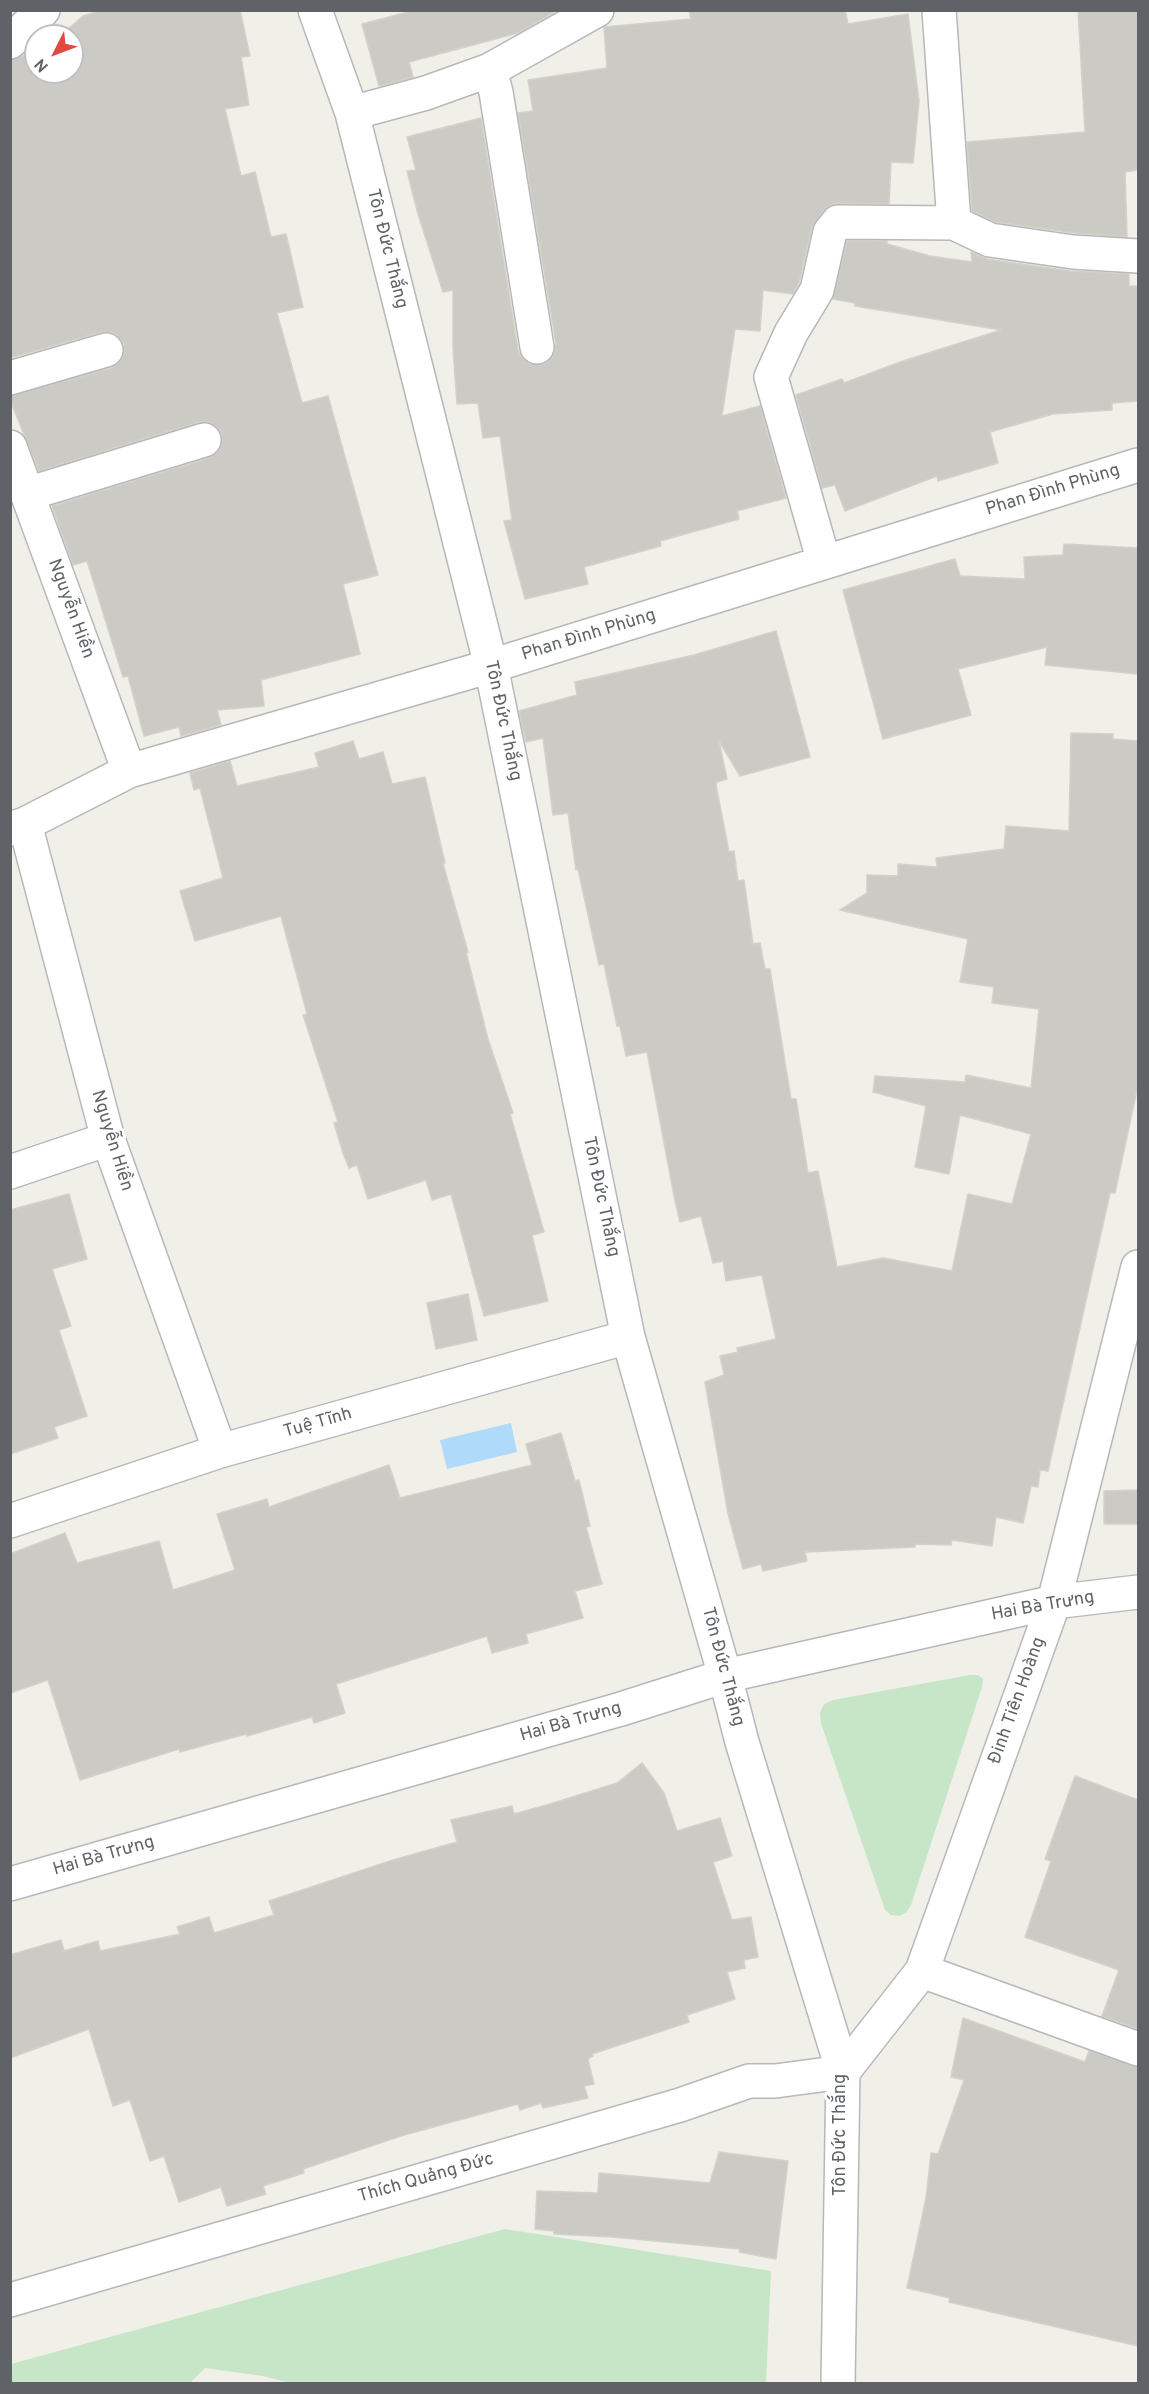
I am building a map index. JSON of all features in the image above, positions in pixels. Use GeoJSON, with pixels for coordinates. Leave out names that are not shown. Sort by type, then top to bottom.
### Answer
{"type":"FeatureCollection","features":[{"type":"Feature","properties":{"kind":"street"},"geometry":{"type":"LineString","coordinates":[[10,42],[44,10]]}},
{"type":"Feature","properties":{"kind":"street","name":"Tôn Đức Thắng"},"geometry":{"type":"LineString","coordinates":[[315,10],[352,114],[491,666],[628,1337],[742,1742],[843,2072],[838,2384]]}},
{"type":"Feature","properties":{"kind":"street"},"geometry":{"type":"LineString","coordinates":[[352,114],[426,93],[490,70],[597,10]]}},
{"type":"Feature","properties":{"kind":"street"},"geometry":{"type":"LineString","coordinates":[[939,10],[954,223]]}},
{"type":"Feature","properties":{"kind":"street"},"geometry":{"type":"LineString","coordinates":[[490,70],[496,92],[537,347]]}},
{"type":"Feature","properties":{"kind":"street"},"geometry":{"type":"LineString","coordinates":[[824,562],[771,377],[792,333],[817,290],[830,232],[838,222],[954,223],[990,240],[1073,252],[1138,256]]}},
{"type":"Feature","properties":{"kind":"street"},"geometry":{"type":"LineString","coordinates":[[10,378],[106,350]]}},
{"type":"Feature","properties":{"kind":"street"},"geometry":{"type":"LineString","coordinates":[[27,494],[204,440]]}},
{"type":"Feature","properties":{"kind":"street","name":"Nguyễn Hiền"},"geometry":{"type":"LineString","coordinates":[[10,447],[129,771]]}},
{"type":"Feature","properties":{"kind":"street","name":"Phan Đình Phùng"},"geometry":{"type":"LineString","coordinates":[[18,827],[129,771],[491,666],[1138,465]]}},
{"type":"Feature","properties":{"kind":"street","name":"Nguyễn Hiền"},"geometry":{"type":"LineString","coordinates":[[18,827],[108,1139],[220,1451]]}},
{"type":"Feature","properties":{"kind":"street"},"geometry":{"type":"LineString","coordinates":[[10,1172],[108,1139]]}},
{"type":"Feature","properties":{"kind":"street","name":"Đinh Tiên Hoàng"},"geometry":{"type":"LineString","coordinates":[[843,2072],[922,1971],[1054,1602],[1138,1267]]}},
{"type":"Feature","properties":{"kind":"street","name":"Tuệ Tĩnh"},"geometry":{"type":"LineString","coordinates":[[10,1521],[220,1451],[628,1337]]}},
{"type":"Feature","properties":{"kind":"street","name":"Hai Bà Trưng"},"geometry":{"type":"LineString","coordinates":[[10,1884],[621,1709],[725,1677],[1054,1602],[1138,1592]]}},
{"type":"Feature","properties":{"kind":"street"},"geometry":{"type":"LineString","coordinates":[[922,1971],[1138,2049]]}},
{"type":"Feature","properties":{"kind":"street","name":"Thích Quảng Đức"},"geometry":{"type":"LineString","coordinates":[[10,2300],[669,2108],[749,2081],[775,2081],[843,2072]]}},
{"type":"Feature","properties":{"kind":"green space"},"geometry":{"type":"Polygon","coordinates":[[[978,1675],[983,1679],[982,1687],[911,1905],[906,1913],[899,1916],[891,1915],[885,1910],[821,1723],[820,1713],[824,1704],[833,1700],[978,1675]]]}},
{"type":"Feature","properties":{"kind":"green space"},"geometry":{"type":"Polygon","coordinates":[[[505,2229],[771,2271],[766,2383],[294,2384],[263,2376],[205,2368],[190,2383],[11,2383],[11,2364],[505,2229]]]}},
{"type":"Feature","properties":{"kind":"water"},"geometry":{"type":"Polygon","coordinates":[[[511,1423],[517,1452],[447,1469],[440,1440],[511,1423]]]}},
{"type":"Feature","properties":{"kind":"building"},"geometry":{"type":"Polygon","coordinates":[[[103,10],[240,10],[250,56],[241,57],[249,105],[225,109],[241,176],[255,172],[271,237],[286,234],[303,307],[277,313],[302,403],[328,396],[378,575],[343,584],[360,654],[261,680],[264,706],[217,710],[221,725],[181,736],[179,727],[144,736],[128,676],[123,677],[87,561],[73,565],[52,506],[209,458],[217,453],[222,445],[222,434],[209,422],[199,422],[39,471],[10,400],[10,396],[111,368],[120,362],[124,354],[124,344],[118,336],[111,332],[101,332],[10,358],[10,60],[24,55],[24,84],[84,84],[84,24],[74,24],[83,16],[103,10]]]}},
{"type":"Feature","properties":{"kind":"building"},"geometry":{"type":"Polygon","coordinates":[[[416,10],[558,10],[518,33],[409,62],[413,77],[379,86],[362,24],[416,10]]]}},
{"type":"Feature","properties":{"kind":"building"},"geometry":{"type":"Polygon","coordinates":[[[689,10],[845,10],[848,24],[908,14],[919,101],[913,163],[891,162],[889,204],[838,203],[824,210],[812,227],[799,283],[793,294],[763,290],[760,331],[735,329],[722,416],[760,406],[786,498],[737,511],[739,519],[660,541],[661,546],[584,567],[588,584],[525,599],[504,521],[512,520],[500,436],[483,438],[478,403],[457,404],[453,348],[453,290],[443,292],[418,214],[407,171],[416,170],[407,137],[481,118],[518,350],[522,358],[530,364],[541,365],[548,362],[554,354],[556,344],[518,113],[533,111],[528,80],[607,68],[604,27],[691,19],[689,10]]]}},
{"type":"Feature","properties":{"kind":"building"},"geometry":{"type":"Polygon","coordinates":[[[1078,10],[1138,10],[1138,170],[1125,172],[1127,237],[1075,233],[995,222],[972,211],[967,142],[1085,132],[1078,10]]]}},
{"type":"Feature","properties":{"kind":"building"},"geometry":{"type":"Polygon","coordinates":[[[847,241],[887,241],[887,244],[930,256],[972,262],[971,252],[987,259],[1070,271],[1129,274],[1129,286],[1138,286],[1138,401],[1112,403],[1112,410],[1053,414],[990,432],[998,463],[938,481],[937,476],[845,511],[835,485],[822,488],[796,395],[842,379],[844,383],[903,361],[1001,330],[855,306],[855,303],[833,299],[847,241]]]}},
{"type":"Feature","properties":{"kind":"building"},"geometry":{"type":"Polygon","coordinates":[[[1064,544],[1138,548],[1138,674],[1045,665],[1047,647],[958,669],[971,715],[883,739],[843,590],[955,559],[960,576],[1025,579],[1024,557],[1063,555],[1064,544]]]}},
{"type":"Feature","properties":{"kind":"building"},"geometry":{"type":"Polygon","coordinates":[[[776,631],[810,757],[740,776],[719,741],[727,779],[717,782],[716,785],[729,852],[734,851],[738,881],[744,880],[753,944],[760,943],[765,969],[770,969],[791,1099],[796,1099],[808,1173],[818,1171],[837,1267],[883,1258],[952,1271],[968,1194],[1012,1204],[1031,1134],[960,1115],[949,1174],[915,1167],[926,1106],[873,1092],[875,1076],[965,1082],[966,1075],[1031,1088],[1039,1009],[992,1003],[994,987],[960,982],[968,939],[840,910],[867,893],[867,875],[898,876],[898,864],[937,867],[936,858],[1004,849],[1006,826],[1069,831],[1071,733],[1113,734],[1113,739],[1138,741],[1138,1085],[1115,1193],[1110,1193],[1048,1471],[1040,1470],[1038,1487],[1031,1486],[1023,1523],[996,1517],[992,1546],[952,1540],[951,1545],[915,1544],[915,1547],[805,1552],[807,1561],[763,1571],[761,1564],[743,1569],[728,1514],[705,1382],[724,1375],[720,1356],[738,1352],[737,1348],[776,1339],[762,1275],[726,1281],[723,1261],[713,1263],[701,1216],[680,1222],[647,1052],[626,1056],[604,964],[599,965],[578,869],[576,870],[568,813],[553,815],[543,738],[526,742],[519,711],[577,695],[575,682],[694,655],[776,631]]]}},
{"type":"Feature","properties":{"kind":"building"},"geometry":{"type":"Polygon","coordinates":[[[353,741],[359,759],[383,752],[392,784],[425,777],[445,863],[443,864],[468,952],[466,952],[488,1039],[513,1113],[510,1114],[544,1232],[532,1235],[548,1301],[484,1316],[451,1194],[432,1200],[426,1180],[368,1199],[357,1165],[349,1168],[343,1153],[334,1123],[338,1122],[303,1015],[307,1014],[281,916],[195,941],[180,891],[223,878],[200,788],[194,790],[190,773],[230,761],[237,786],[319,767],[315,753],[353,741]]]}},
{"type":"Feature","properties":{"kind":"building"},"geometry":{"type":"Polygon","coordinates":[[[69,1194],[87,1259],[52,1269],[71,1326],[59,1330],[87,1416],[54,1427],[58,1438],[10,1454],[10,1210],[69,1194]]]}},
{"type":"Feature","properties":{"kind":"building"},"geometry":{"type":"Polygon","coordinates":[[[468,1294],[477,1340],[436,1349],[427,1303],[468,1294]]]}},
{"type":"Feature","properties":{"kind":"building"},"geometry":{"type":"Polygon","coordinates":[[[561,1433],[575,1481],[579,1480],[590,1526],[586,1527],[602,1584],[575,1591],[583,1618],[526,1634],[528,1643],[492,1653],[487,1636],[336,1684],[345,1713],[314,1723],[312,1717],[247,1736],[246,1734],[180,1752],[179,1749],[80,1780],[48,1680],[10,1693],[10,1554],[65,1533],[77,1563],[159,1541],[173,1590],[235,1570],[217,1514],[267,1499],[269,1507],[389,1465],[400,1498],[532,1465],[526,1444],[561,1433]]]}},
{"type":"Feature","properties":{"kind":"building"},"geometry":{"type":"Polygon","coordinates":[[[1138,1490],[1138,1524],[1104,1524],[1104,1491],[1138,1490]]]}},
{"type":"Feature","properties":{"kind":"building"},"geometry":{"type":"Polygon","coordinates":[[[642,1763],[664,1793],[677,1831],[720,1818],[732,1856],[713,1862],[732,1920],[751,1917],[758,1957],[744,1960],[745,1968],[727,1972],[735,1999],[687,2015],[689,2022],[592,2054],[593,2056],[588,2059],[594,2084],[584,2086],[588,2098],[543,2108],[541,2103],[520,2110],[518,2104],[404,2135],[303,2169],[304,2173],[263,2186],[266,2194],[227,2206],[221,2187],[179,2202],[164,2156],[150,2161],[130,2100],[113,2106],[89,2029],[10,2058],[10,1955],[61,1940],[64,1951],[98,1941],[100,1951],[180,1934],[177,1927],[209,1917],[214,1933],[274,1915],[269,1901],[393,1860],[457,1842],[451,1820],[512,1806],[514,1814],[550,1804],[617,1783],[642,1763]]]}},
{"type":"Feature","properties":{"kind":"building"},"geometry":{"type":"Polygon","coordinates":[[[1075,1776],[1138,1800],[1138,2029],[1102,2016],[1119,1970],[1025,1937],[1051,1861],[1045,1859],[1075,1776]]]}},
{"type":"Feature","properties":{"kind":"building"},"geometry":{"type":"Polygon","coordinates":[[[963,2018],[1085,2062],[1089,2051],[1138,2067],[1138,2346],[949,2302],[950,2298],[907,2288],[926,2198],[931,2153],[938,2154],[964,2080],[951,2077],[963,2018]]]}},
{"type":"Feature","properties":{"kind":"building"},"geometry":{"type":"Polygon","coordinates":[[[719,2152],[788,2161],[776,2259],[739,2252],[740,2249],[554,2234],[554,2231],[535,2229],[537,2191],[598,2193],[599,2173],[710,2183],[719,2152]]]}}]}
